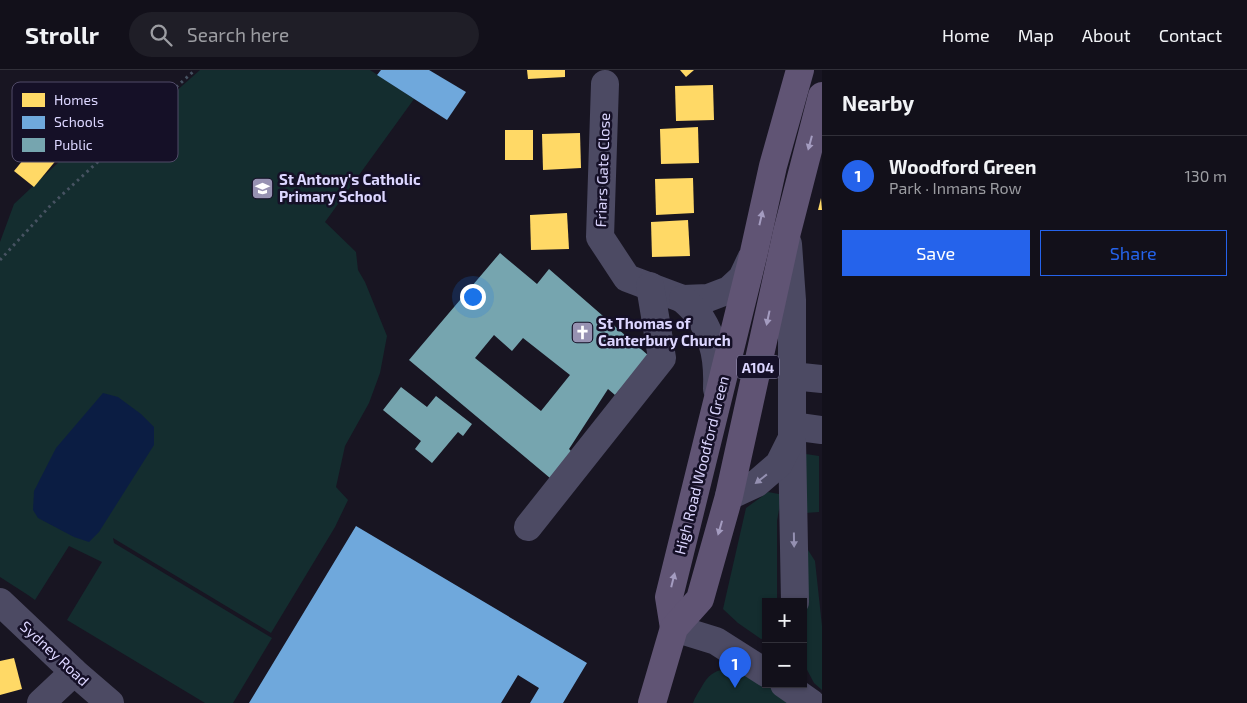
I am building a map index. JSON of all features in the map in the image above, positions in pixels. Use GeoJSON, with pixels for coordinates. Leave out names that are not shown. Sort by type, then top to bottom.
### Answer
{"type":"FeatureCollection","features":[{"type":"Feature","properties":{"kind":"main road","name":"High Road Woodford Green"},"geometry":{"type":"LineString","coordinates":[[652,703],[674,628],[669,596],[754,252],[773,166],[800,70]]}},
{"type":"Feature","properties":{"kind":"main road","name":"High Road Woodford Green"},"geometry":{"type":"LineString","coordinates":[[674,628],[700,599],[729,496],[787,232],[822,96]]}},
{"type":"Feature","properties":{"kind":"street","name":"Friars Gate Close"},"geometry":{"type":"LineString","coordinates":[[605,84],[600,237],[627,278],[683,299],[699,315],[714,344],[718,367],[717,400]]}},
{"type":"Feature","properties":{"kind":"street"},"geometry":{"type":"LineString","coordinates":[[787,232],[792,300],[795,598]]}},
{"type":"Feature","properties":{"kind":"street","name":"Friars Gate Close"},"geometry":{"type":"LineString","coordinates":[[683,299],[708,298],[729,290],[742,278],[754,252]]}},
{"type":"Feature","properties":{"kind":"street"},"geometry":{"type":"LineString","coordinates":[[528,527],[662,358],[650,286]]}},
{"type":"Feature","properties":{"kind":"street"},"geometry":{"type":"LineString","coordinates":[[792,376],[822,379]]}},
{"type":"Feature","properties":{"kind":"street"},"geometry":{"type":"LineString","coordinates":[[792,432],[822,430]]}},
{"type":"Feature","properties":{"kind":"street"},"geometry":{"type":"LineString","coordinates":[[729,496],[757,483],[779,464],[792,432]]}},
{"type":"Feature","properties":{"kind":"street","name":"Sydney Road"},"geometry":{"type":"LineString","coordinates":[[0,602],[74,672],[110,703]]}},
{"type":"Feature","properties":{"kind":"street"},"geometry":{"type":"LineString","coordinates":[[674,628],[716,641],[762,670]]}},
{"type":"Feature","properties":{"kind":"street"},"geometry":{"type":"LineString","coordinates":[[41,703],[74,672]]}},
{"type":"Feature","properties":{"kind":"path"},"geometry":{"type":"LineString","coordinates":[[178,85],[195,70]]}},
{"type":"Feature","properties":{"kind":"path"},"geometry":{"type":"LineString","coordinates":[[0,260],[51,205],[98,162]]}},
{"type":"Feature","properties":{"kind":"green space"},"geometry":{"type":"Polygon","coordinates":[[[200,70],[370,70],[414,99],[325,222],[356,252],[358,270],[365,282],[387,336],[380,373],[369,403],[345,446],[336,487],[348,500],[335,527],[271,633],[113,538],[114,543],[272,638],[233,703],[205,703],[67,620],[102,562],[69,546],[35,600],[0,577],[0,242],[14,204],[59,162],[178,162],[178,89],[200,70]]]}},
{"type":"Feature","properties":{"kind":"green space"},"geometry":{"type":"Polygon","coordinates":[[[806,454],[819,456],[819,512],[805,513],[806,454]]]}},
{"type":"Feature","properties":{"kind":"green space"},"geometry":{"type":"Polygon","coordinates":[[[768,492],[779,494],[777,598],[762,598],[761,639],[738,623],[723,609],[746,508],[768,492]]]}},
{"type":"Feature","properties":{"kind":"green space"},"geometry":{"type":"Polygon","coordinates":[[[808,550],[815,561],[822,626],[822,690],[814,683],[807,670],[808,550]]]}},
{"type":"Feature","properties":{"kind":"green space"},"geometry":{"type":"Polygon","coordinates":[[[731,667],[754,677],[762,683],[762,688],[770,688],[791,703],[693,703],[704,683],[716,672],[731,667]]]}},
{"type":"Feature","properties":{"kind":"water"},"geometry":{"type":"Polygon","coordinates":[[[103,393],[118,397],[141,414],[154,427],[154,445],[99,532],[89,542],[74,537],[38,518],[33,510],[34,491],[56,448],[103,393]]]}},
{"type":"Feature","properties":{"kind":"building: Homes"},"geometry":{"type":"Polygon","coordinates":[[[527,70],[565,70],[565,77],[528,79],[527,70]]]}},
{"type":"Feature","properties":{"kind":"building: Homes"},"geometry":{"type":"Polygon","coordinates":[[[680,70],[694,70],[686,77],[680,70]]]}},
{"type":"Feature","properties":{"kind":"building: Homes"},"geometry":{"type":"Polygon","coordinates":[[[713,85],[714,120],[676,121],[675,86],[713,85]]]}},
{"type":"Feature","properties":{"kind":"building: Homes"},"geometry":{"type":"Polygon","coordinates":[[[698,127],[699,163],[661,164],[660,129],[698,127]]]}},
{"type":"Feature","properties":{"kind":"building: Homes"},"geometry":{"type":"Polygon","coordinates":[[[505,130],[533,130],[533,160],[505,160],[505,130]]]}},
{"type":"Feature","properties":{"kind":"building: Homes"},"geometry":{"type":"Polygon","coordinates":[[[580,133],[581,168],[543,170],[542,134],[580,133]]]}},
{"type":"Feature","properties":{"kind":"building: Homes"},"geometry":{"type":"Polygon","coordinates":[[[21,162],[55,162],[34,187],[14,171],[21,162]]]}},
{"type":"Feature","properties":{"kind":"building: Homes"},"geometry":{"type":"Polygon","coordinates":[[[693,178],[694,213],[656,215],[655,179],[693,178]]]}},
{"type":"Feature","properties":{"kind":"building: Homes"},"geometry":{"type":"Polygon","coordinates":[[[821,198],[822,210],[818,210],[821,198]]]}},
{"type":"Feature","properties":{"kind":"building: Homes"},"geometry":{"type":"Polygon","coordinates":[[[567,213],[569,249],[531,250],[530,215],[567,213]]]}},
{"type":"Feature","properties":{"kind":"building: Homes"},"geometry":{"type":"Polygon","coordinates":[[[688,220],[690,256],[652,257],[651,222],[688,220]]]}},
{"type":"Feature","properties":{"kind":"building: Homes"},"geometry":{"type":"Polygon","coordinates":[[[14,658],[22,689],[0,695],[0,661],[14,658]]]}},
{"type":"Feature","properties":{"kind":"building: Schools"},"geometry":{"type":"Polygon","coordinates":[[[381,70],[429,70],[466,92],[447,120],[377,75],[381,70]]]}},
{"type":"Feature","properties":{"kind":"building: Schools"},"geometry":{"type":"Polygon","coordinates":[[[356,526],[587,663],[563,703],[530,703],[539,688],[518,675],[501,703],[249,703],[356,526]]]}},
{"type":"Feature","properties":{"kind":"building: Public"},"geometry":{"type":"Polygon","coordinates":[[[500,253],[537,284],[549,269],[649,356],[615,395],[608,389],[569,449],[572,452],[550,478],[409,360],[500,253]],[[494,335],[475,358],[541,411],[570,375],[523,338],[512,351],[494,335]]]}},
{"type":"Feature","properties":{"kind":"building: Public"},"geometry":{"type":"Polygon","coordinates":[[[401,387],[427,407],[436,396],[472,424],[463,436],[458,432],[432,463],[415,449],[421,441],[383,410],[401,387]]]}},
{"type":"Feature","properties":{"kind":"place","name":"St Antony's Catholic Primary School"},"geometry":{"type":"Point","coordinates":[263,188]}},
{"type":"Feature","properties":{"kind":"place","name":"St Thomas of Canterbury Church"},"geometry":{"type":"Point","coordinates":[582,332]}},
{"type":"Feature","properties":{"kind":"place","name":"Woodford Green"},"geometry":{"type":"Point","coordinates":[735,688]}}]}
